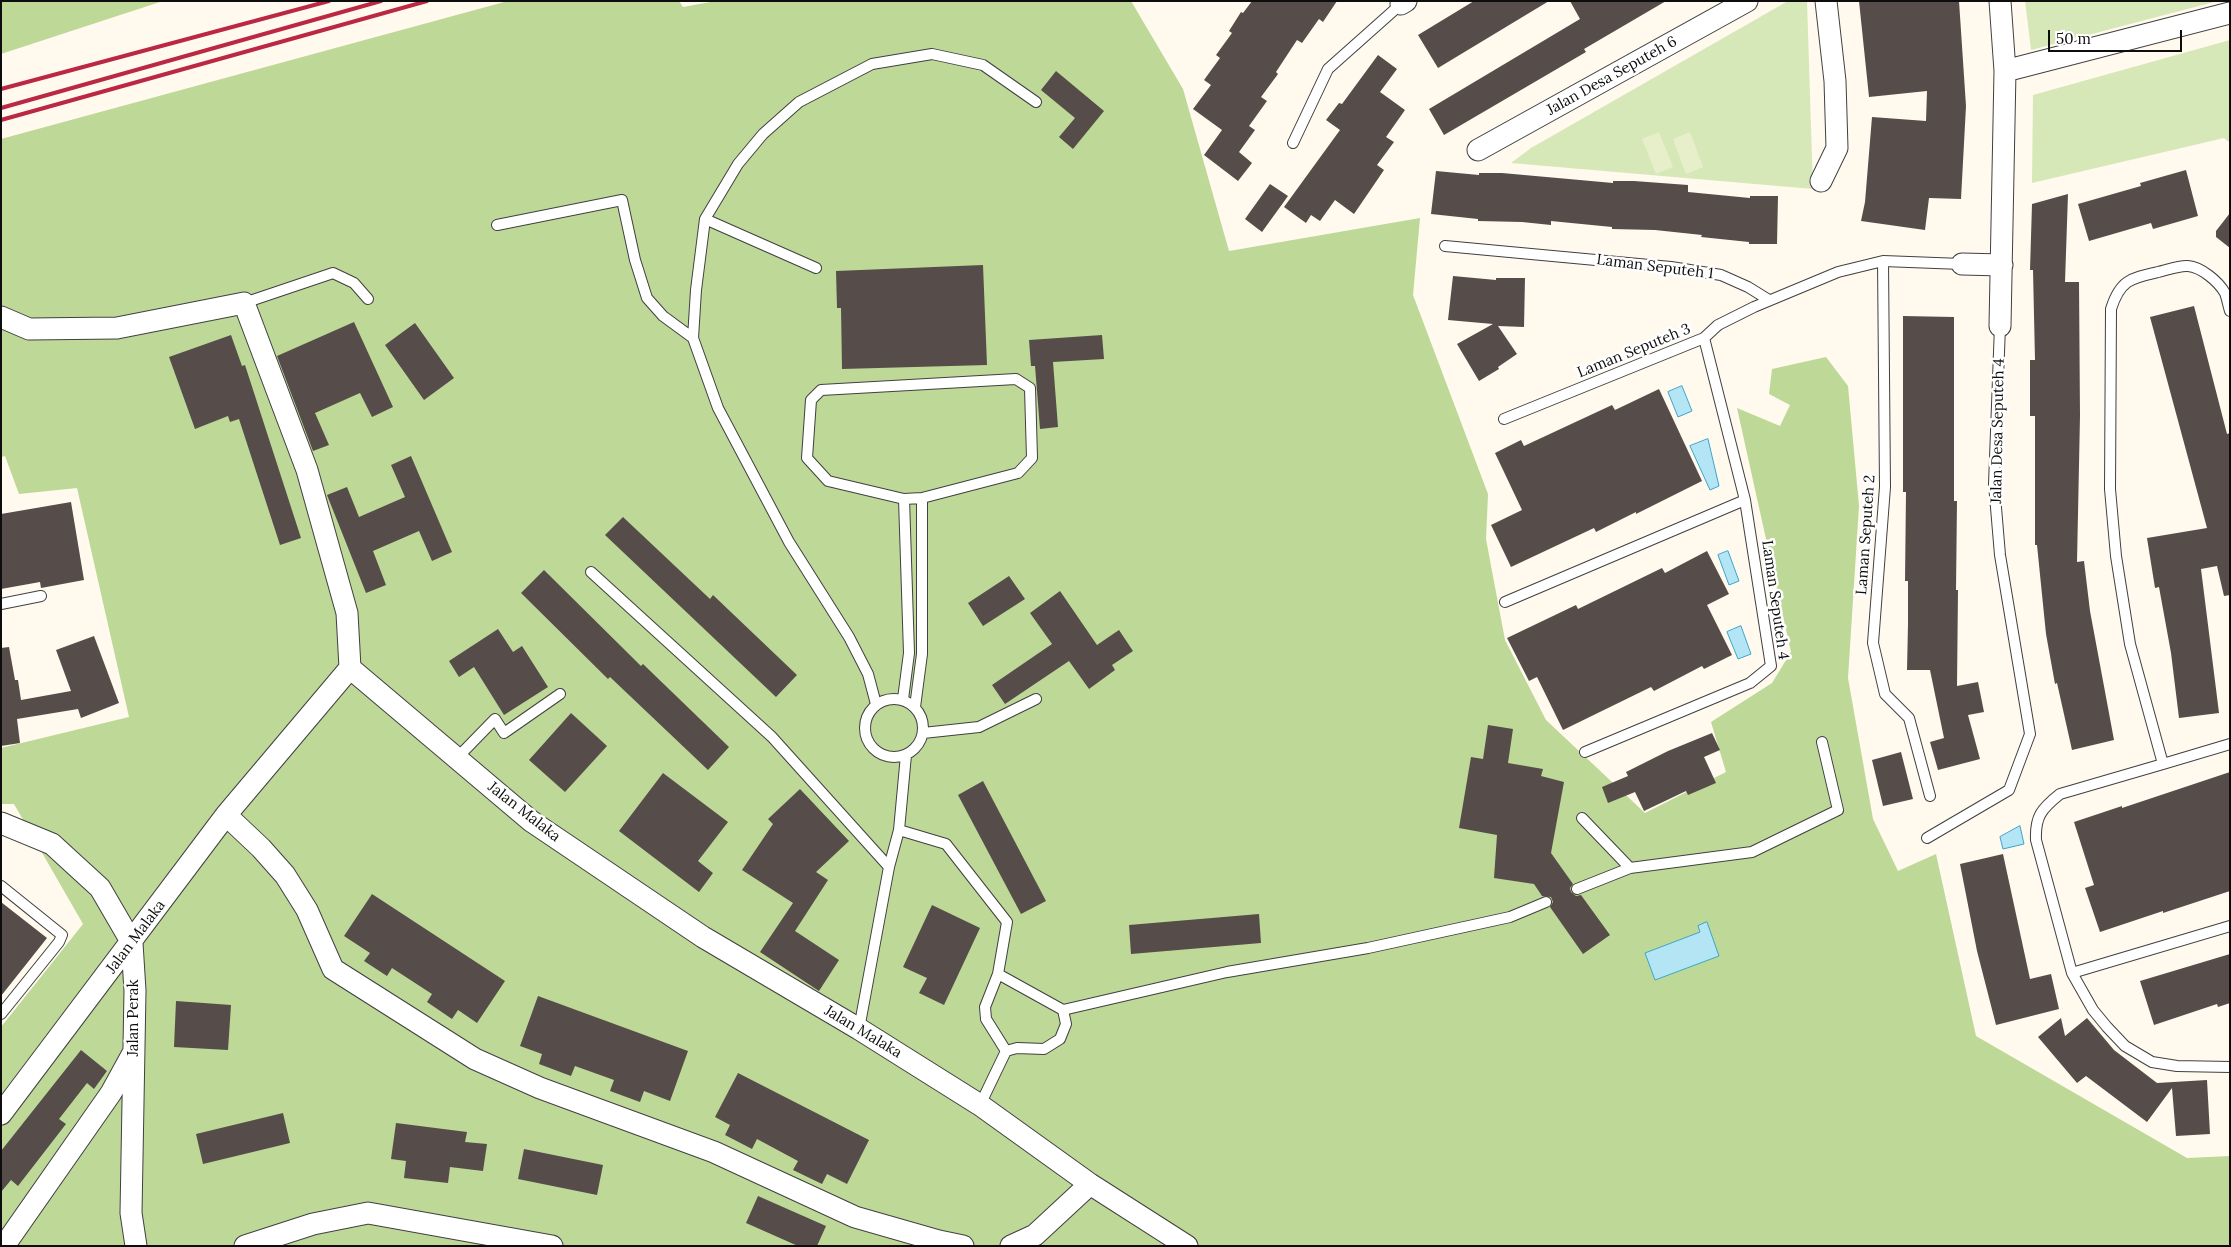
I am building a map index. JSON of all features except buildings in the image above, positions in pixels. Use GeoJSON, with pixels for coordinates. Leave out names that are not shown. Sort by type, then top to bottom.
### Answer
{"type":"FeatureCollection","features":[{"type":"Feature","properties":{"kind":"street","name":"Jalan Desa Seputeh 6"},"geometry":{"type":"LineString","coordinates":[[1478,150],[1747,1]]}},
{"type":"Feature","properties":{"kind":"street"},"geometry":{"type":"LineString","coordinates":[[1821,181],[1837,148],[1835,81],[1826,1]]}},
{"type":"Feature","properties":{"kind":"street","name":"Jalan Desa Seputeh 4"},"geometry":{"type":"LineString","coordinates":[[2000,1],[2005,71],[2000,326]]}},
{"type":"Feature","properties":{"kind":"street"},"geometry":{"type":"LineString","coordinates":[[2005,71],[2230,13]]}},
{"type":"Feature","properties":{"kind":"street"},"geometry":{"type":"LineString","coordinates":[[1962,264],[2002,265]]}},
{"type":"Feature","properties":{"kind":"street"},"geometry":{"type":"LineString","coordinates":[[1,317],[29,329],[117,328],[244,303],[307,470],[347,613],[350,668]]}},
{"type":"Feature","properties":{"kind":"street","name":"Jalan Malaka"},"geometry":{"type":"LineString","coordinates":[[1,1114],[132,943],[226,815],[350,668],[531,820],[686,926],[859,1029],[980,1105],[1090,1184],[1187,1246]]}},
{"type":"Feature","properties":{"kind":"street"},"geometry":{"type":"LineString","coordinates":[[226,815],[262,848],[285,876],[306,910],[333,969],[475,1059],[540,1088],[714,1152],[855,1217],[963,1246]]}},
{"type":"Feature","properties":{"kind":"street","name":"Jalan Perak"},"geometry":{"type":"LineString","coordinates":[[1,823],[52,844],[100,888],[132,943],[136,991],[131,1213],[136,1246]]}},
{"type":"Feature","properties":{"kind":"street"},"geometry":{"type":"LineString","coordinates":[[4,1246],[111,1093],[135,1049]]}},
{"type":"Feature","properties":{"kind":"street"},"geometry":{"type":"LineString","coordinates":[[1010,1246],[1036,1235],[1090,1184]]}},
{"type":"Feature","properties":{"kind":"street"},"geometry":{"type":"LineString","coordinates":[[246,1246],[313,1224],[368,1213],[552,1246]]}},
{"type":"Feature","properties":{"kind":"lane"},"geometry":{"type":"LineString","coordinates":[[1293,143],[1328,69],[1404,3]]}},
{"type":"Feature","properties":{"kind":"lane"},"geometry":{"type":"LineString","coordinates":[[876,704],[868,674],[849,637],[789,542],[718,408],[693,338],[696,290],[705,219],[738,164],[763,134],[798,102],[872,64],[932,54],[983,65],[1036,102]]}},
{"type":"Feature","properties":{"kind":"lane"},"geometry":{"type":"LineString","coordinates":[[498,225],[622,200],[635,260],[647,298],[663,316],[693,338]]}},
{"type":"Feature","properties":{"kind":"lane"},"geometry":{"type":"LineString","coordinates":[[705,219],[816,268]]}},
{"type":"Feature","properties":{"kind":"lane","name":"Laman Seputeh 1"},"geometry":{"type":"LineString","coordinates":[[1445,246],[1670,267],[1721,275],[1748,287],[1769,300]]}},
{"type":"Feature","properties":{"kind":"lane"},"geometry":{"type":"LineString","coordinates":[[1769,300],[1838,272],[1883,261],[1962,264]]}},
{"type":"Feature","properties":{"kind":"lane","name":"Laman Seputeh 2"},"geometry":{"type":"LineString","coordinates":[[1883,261],[1885,487],[1873,643],[1885,694],[1910,718],[1930,796]]}},
{"type":"Feature","properties":{"kind":"lane"},"geometry":{"type":"LineString","coordinates":[[2163,764],[2130,644],[2116,556],[2110,489],[2111,309],[2115,296],[2131,278],[2188,266],[2204,272],[2216,282],[2225,293],[2230,311]]}},
{"type":"Feature","properties":{"kind":"lane"},"geometry":{"type":"LineString","coordinates":[[244,303],[333,273],[354,283],[368,299]]}},
{"type":"Feature","properties":{"kind":"lane","name":"Laman Seputeh 3"},"geometry":{"type":"LineString","coordinates":[[1504,419],[1704,338],[1718,325],[1769,300]]}},
{"type":"Feature","properties":{"kind":"lane","name":"Jalan Desa Seputeh 4"},"geometry":{"type":"LineString","coordinates":[[1927,838],[2010,790],[2030,734],[2000,555],[1994,484],[2000,326]]}},
{"type":"Feature","properties":{"kind":"lane","name":"Laman Seputeh 4"},"geometry":{"type":"LineString","coordinates":[[1585,752],[1750,683],[1771,666],[1745,500],[1704,338]]}},
{"type":"Feature","properties":{"kind":"lane"},"geometry":{"type":"LineString","coordinates":[[1016,379],[1030,388],[1032,458],[1018,473],[922,498],[904,499],[828,481],[807,458],[812,400],[821,390],[1016,379]]}},
{"type":"Feature","properties":{"kind":"lane"},"geometry":{"type":"LineString","coordinates":[[915,707],[922,654],[922,498]]}},
{"type":"Feature","properties":{"kind":"lane"},"geometry":{"type":"LineString","coordinates":[[903,700],[909,653],[904,499]]}},
{"type":"Feature","properties":{"kind":"lane"},"geometry":{"type":"LineString","coordinates":[[1505,602],[1745,500]]}},
{"type":"Feature","properties":{"kind":"lane"},"geometry":{"type":"LineString","coordinates":[[591,572],[772,737],[889,868]]}},
{"type":"Feature","properties":{"kind":"lane"},"geometry":{"type":"LineString","coordinates":[[1,604],[40,596]]}},
{"type":"Feature","properties":{"kind":"lane"},"geometry":{"type":"LineString","coordinates":[[458,758],[495,719],[504,733],[560,694]]}},
{"type":"Feature","properties":{"kind":"lane"},"geometry":{"type":"LineString","coordinates":[[889,698],[903,700],[915,707],[922,719],[923,733],[917,746],[906,755],[892,757],[878,753],[868,743],[864,729],[867,715],[876,704],[889,698]]}},
{"type":"Feature","properties":{"kind":"lane"},"geometry":{"type":"LineString","coordinates":[[923,733],[979,727],[1036,699]]}},
{"type":"Feature","properties":{"kind":"lane"},"geometry":{"type":"LineString","coordinates":[[1577,889],[1630,868],[1752,852],[1838,810],[1822,742]]}},
{"type":"Feature","properties":{"kind":"lane"},"geometry":{"type":"LineString","coordinates":[[2230,744],[2060,794],[2041,812],[2036,824],[2036,840],[2072,973],[2093,1010],[2125,1046],[2152,1062],[2177,1066],[2230,1067]]}},
{"type":"Feature","properties":{"kind":"lane"},"geometry":{"type":"LineString","coordinates":[[859,1029],[889,868],[899,830],[906,755]]}},
{"type":"Feature","properties":{"kind":"lane"},"geometry":{"type":"LineString","coordinates":[[1582,818],[1630,868]]}},
{"type":"Feature","properties":{"kind":"lane"},"geometry":{"type":"LineString","coordinates":[[899,830],[946,844],[1007,922],[998,974],[985,1007],[986,1019],[1006,1051]]}},
{"type":"Feature","properties":{"kind":"lane"},"geometry":{"type":"LineString","coordinates":[[1,886],[62,935],[59,942],[1,1014]]}},
{"type":"Feature","properties":{"kind":"lane"},"geometry":{"type":"LineString","coordinates":[[998,974],[1063,1010],[1227,972],[1368,948],[1510,917],[1546,902]]}},
{"type":"Feature","properties":{"kind":"lane"},"geometry":{"type":"LineString","coordinates":[[2072,973],[2230,926]]}},
{"type":"Feature","properties":{"kind":"lane"},"geometry":{"type":"LineString","coordinates":[[980,1105],[1006,1051],[1017,1048],[1044,1049],[1060,1039],[1066,1024],[1063,1010]]}},
{"type":"Feature","properties":{"kind":"green space"},"geometry":{"type":"Polygon","coordinates":[[[1,1],[163,1],[1,54],[1,1]]]}},
{"type":"Feature","properties":{"kind":"green space"},"geometry":{"type":"Polygon","coordinates":[[[508,1],[679,1],[683,7],[716,1],[1131,1],[1183,89],[1229,251],[1420,218],[1413,295],[1488,494],[1486,539],[1505,640],[1546,720],[1645,813],[1726,772],[1711,722],[1772,683],[1791,652],[1737,408],[1780,426],[1790,405],[1769,394],[1772,369],[1826,357],[1848,386],[1859,506],[1848,678],[1873,819],[1898,871],[1936,854],[1976,1036],[2187,1158],[2230,1156],[2230,1246],[1,1246],[1,1027],[83,924],[14,804],[1,804],[1,748],[129,717],[77,488],[19,494],[5,456],[1,457],[1,139],[508,1]]]}},
{"type":"Feature","properties":{"kind":"green space"},"geometry":{"type":"Polygon","coordinates":[[[1788,1],[1807,1],[1813,189],[1511,163],[1531,148],[1788,1]]]}},
{"type":"Feature","properties":{"kind":"green space"},"geometry":{"type":"Polygon","coordinates":[[[2025,1],[2218,1],[2031,50],[2025,1]]]}},
{"type":"Feature","properties":{"kind":"green space"},"geometry":{"type":"Polygon","coordinates":[[[2230,40],[2230,143],[2224,138],[2032,183],[2033,95],[2230,40]]]}},
{"type":"Feature","properties":{"kind":"green space"},"geometry":{"type":"Polygon","coordinates":[[[1659,132],[1673,167],[1656,174],[1642,139],[1659,132]]]}},
{"type":"Feature","properties":{"kind":"green space"},"geometry":{"type":"Polygon","coordinates":[[[1690,132],[1703,167],[1686,174],[1673,139],[1690,132]]]}},
{"type":"Feature","properties":{"kind":"water"},"geometry":{"type":"Polygon","coordinates":[[[1682,386],[1692,411],[1678,417],[1668,392],[1682,386]]]}},
{"type":"Feature","properties":{"kind":"water"},"geometry":{"type":"Polygon","coordinates":[[[1708,439],[1719,486],[1710,490],[1690,446],[1708,439]]]}},
{"type":"Feature","properties":{"kind":"water"},"geometry":{"type":"Polygon","coordinates":[[[1728,551],[1739,581],[1729,585],[1718,555],[1728,551]]]}},
{"type":"Feature","properties":{"kind":"water"},"geometry":{"type":"Polygon","coordinates":[[[1741,626],[1751,654],[1738,659],[1727,632],[1741,626]]]}},
{"type":"Feature","properties":{"kind":"water"},"geometry":{"type":"Polygon","coordinates":[[[2020,826],[2024,844],[2003,849],[2000,837],[2020,826]]]}},
{"type":"Feature","properties":{"kind":"water"},"geometry":{"type":"Polygon","coordinates":[[[1707,922],[1719,956],[1655,980],[1645,953],[1700,932],[1698,926],[1707,922]]]}},
{"type":"Feature","properties":{"kind":"railway"},"geometry":{"type":"LineString","coordinates":[[1,89],[329,1]]}},
{"type":"Feature","properties":{"kind":"railway"},"geometry":{"type":"LineString","coordinates":[[1,108],[381,1]]}},
{"type":"Feature","properties":{"kind":"railway"},"geometry":{"type":"LineString","coordinates":[[1,120],[427,1]]}}]}
